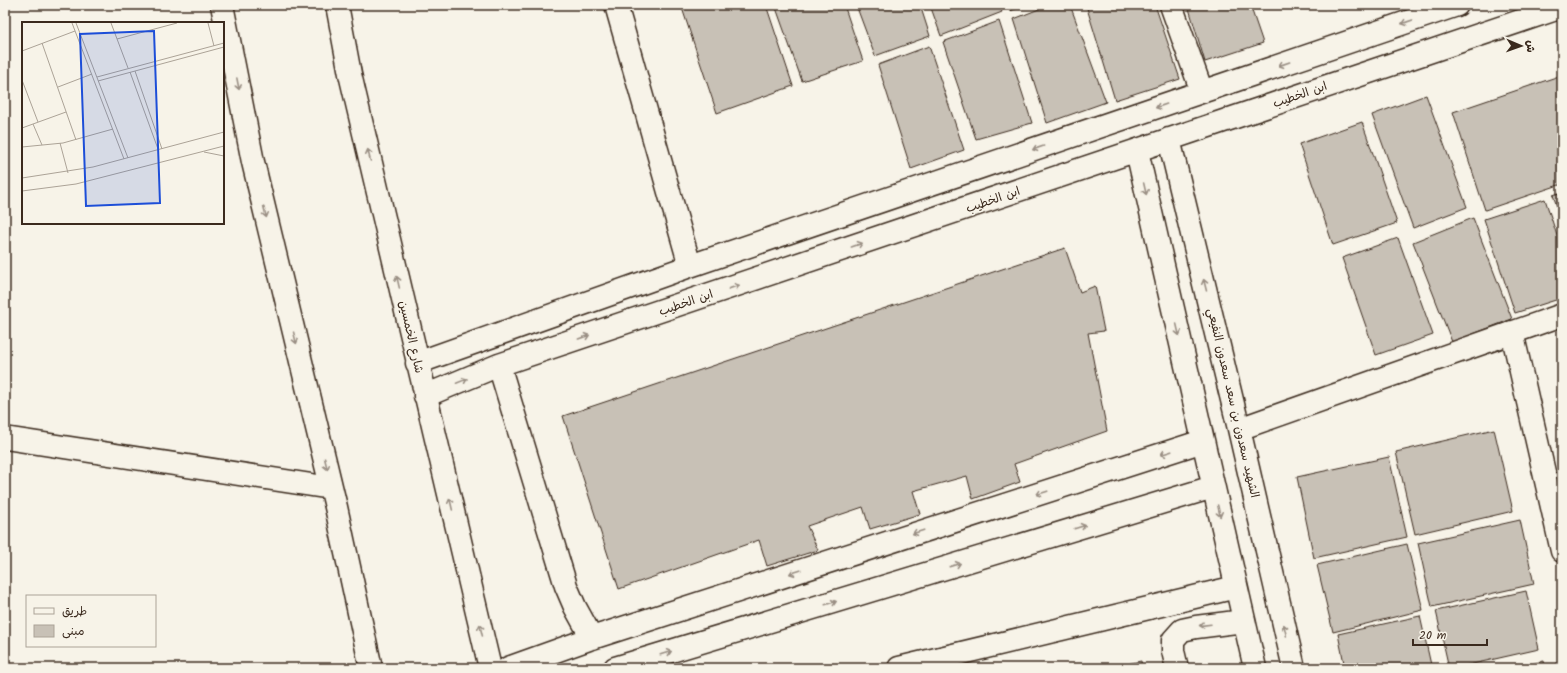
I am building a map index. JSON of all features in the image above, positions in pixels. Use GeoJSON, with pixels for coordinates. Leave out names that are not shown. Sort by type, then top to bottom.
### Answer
{"type":"FeatureCollection","features":[{"type":"Feature","properties":{"kind":"street"},"geometry":{"type":"LineString","coordinates":[[222,5],[253,162],[332,488],[371,668]]}},
{"type":"Feature","properties":{"kind":"street","name":"شارع الخمسين"},"geometry":{"type":"LineString","coordinates":[[337,5],[350,74],[490,668]]}},
{"type":"Feature","properties":{"kind":"street"},"geometry":{"type":"LineString","coordinates":[[616,5],[690,266]]}},
{"type":"Feature","properties":{"kind":"street"},"geometry":{"type":"LineString","coordinates":[[1171,5],[1202,92]]}},
{"type":"Feature","properties":{"kind":"street"},"geometry":{"type":"LineString","coordinates":[[417,363],[690,266],[1457,5]]}},
{"type":"Feature","properties":{"kind":"street","name":"ابن الخطيب"},"geometry":{"type":"LineString","coordinates":[[426,396],[499,365],[1562,7]]}},
{"type":"Feature","properties":{"kind":"street","name":"الشهيد سعدون بن سعد سعدون النفيعي"},"geometry":{"type":"LineString","coordinates":[[1169,139],[1239,428],[1294,668]]}},
{"type":"Feature","properties":{"kind":"street"},"geometry":{"type":"LineString","coordinates":[[1137,151],[1255,668]]}},
{"type":"Feature","properties":{"kind":"street"},"geometry":{"type":"LineString","coordinates":[[1239,428],[1562,315]]}},
{"type":"Feature","properties":{"kind":"street"},"geometry":{"type":"LineString","coordinates":[[1512,332],[1562,551]]}},
{"type":"Feature","properties":{"kind":"street"},"geometry":{"type":"LineString","coordinates":[[499,365],[566,586],[575,607],[592,638]]}},
{"type":"Feature","properties":{"kind":"street"},"geometry":{"type":"LineString","coordinates":[[5,438],[332,488]]}},
{"type":"Feature","properties":{"kind":"street"},"geometry":{"type":"LineString","coordinates":[[508,668],[592,638],[1203,441]]}},
{"type":"Feature","properties":{"kind":"street"},"geometry":{"type":"LineString","coordinates":[[615,668],[1213,487]]}},
{"type":"Feature","properties":{"kind":"street"},"geometry":{"type":"LineString","coordinates":[[899,668],[1236,587]]}},
{"type":"Feature","properties":{"kind":"street"},"geometry":{"type":"LineString","coordinates":[[1177,668],[1173,651],[1174,640],[1182,630],[1244,621]]}},
{"type":"Feature","properties":{"kind":"building"},"geometry":{"type":"Polygon","coordinates":[[[681,5],[766,5],[793,86],[717,113],[681,5]]]}},
{"type":"Feature","properties":{"kind":"building"},"geometry":{"type":"Polygon","coordinates":[[[775,5],[844,5],[863,61],[802,81],[775,5]]]}},
{"type":"Feature","properties":{"kind":"building"},"geometry":{"type":"Polygon","coordinates":[[[856,5],[920,5],[930,36],[875,56],[856,5]]]}},
{"type":"Feature","properties":{"kind":"building"},"geometry":{"type":"Polygon","coordinates":[[[930,5],[999,5],[1002,12],[941,36],[930,5]]]}},
{"type":"Feature","properties":{"kind":"building"},"geometry":{"type":"Polygon","coordinates":[[[1008,5],[1026,5],[1010,11],[1008,5]]]}},
{"type":"Feature","properties":{"kind":"building"},"geometry":{"type":"Polygon","coordinates":[[[1049,5],[1070,5],[1106,102],[1047,123],[1014,19],[1049,5]]]}},
{"type":"Feature","properties":{"kind":"building"},"geometry":{"type":"Polygon","coordinates":[[[1086,5],[1155,5],[1180,79],[1115,100],[1086,5]]]}},
{"type":"Feature","properties":{"kind":"building"},"geometry":{"type":"Polygon","coordinates":[[[1188,5],[1250,5],[1263,43],[1205,62],[1188,5]]]}},
{"type":"Feature","properties":{"kind":"building"},"geometry":{"type":"Polygon","coordinates":[[[999,21],[1032,123],[976,139],[943,42],[999,21]]]}},
{"type":"Feature","properties":{"kind":"building"},"geometry":{"type":"Polygon","coordinates":[[[929,46],[964,150],[911,169],[878,65],[929,46]]]}},
{"type":"Feature","properties":{"kind":"building"},"geometry":{"type":"Polygon","coordinates":[[[1562,75],[1562,184],[1485,210],[1453,112],[1562,75]]]}},
{"type":"Feature","properties":{"kind":"building"},"geometry":{"type":"Polygon","coordinates":[[[1426,95],[1467,207],[1413,228],[1372,115],[1426,95]]]}},
{"type":"Feature","properties":{"kind":"building"},"geometry":{"type":"Polygon","coordinates":[[[1362,122],[1397,223],[1333,245],[1299,144],[1362,122]]]}},
{"type":"Feature","properties":{"kind":"building"},"geometry":{"type":"Polygon","coordinates":[[[1562,192],[1562,221],[1553,195],[1562,192]]]}},
{"type":"Feature","properties":{"kind":"building"},"geometry":{"type":"Polygon","coordinates":[[[1545,199],[1562,251],[1562,298],[1515,313],[1484,219],[1545,199]]]}},
{"type":"Feature","properties":{"kind":"building"},"geometry":{"type":"Polygon","coordinates":[[[1473,218],[1512,319],[1452,342],[1413,242],[1473,218]]]}},
{"type":"Feature","properties":{"kind":"building"},"geometry":{"type":"Polygon","coordinates":[[[1398,238],[1433,335],[1376,355],[1342,258],[1398,238]]]}},
{"type":"Feature","properties":{"kind":"building"},"geometry":{"type":"Polygon","coordinates":[[[1065,248],[1080,292],[1095,286],[1104,331],[1088,333],[1107,431],[1014,464],[1020,482],[973,499],[967,476],[913,491],[920,514],[870,529],[863,507],[807,526],[818,550],[767,566],[759,540],[619,589],[563,416],[1065,248]]]}},
{"type":"Feature","properties":{"kind":"building"},"geometry":{"type":"Polygon","coordinates":[[[1494,429],[1513,511],[1415,534],[1396,452],[1494,429]]]}},
{"type":"Feature","properties":{"kind":"building"},"geometry":{"type":"Polygon","coordinates":[[[1389,457],[1407,537],[1314,558],[1297,477],[1389,457]]]}},
{"type":"Feature","properties":{"kind":"building"},"geometry":{"type":"Polygon","coordinates":[[[1520,520],[1534,584],[1432,607],[1418,543],[1520,520]]]}},
{"type":"Feature","properties":{"kind":"building"},"geometry":{"type":"Polygon","coordinates":[[[1407,544],[1423,610],[1333,632],[1317,565],[1407,544]]]}},
{"type":"Feature","properties":{"kind":"building"},"geometry":{"type":"Polygon","coordinates":[[[1526,591],[1539,649],[1455,668],[1449,668],[1436,611],[1526,591]]]}},
{"type":"Feature","properties":{"kind":"building"},"geometry":{"type":"Polygon","coordinates":[[[1420,616],[1431,665],[1415,668],[1345,668],[1338,634],[1420,616]]]}},
{"type":"Feature","properties":{"kind":"building"},"geometry":{"type":"Polygon","coordinates":[[[1141,661],[1142,668],[1108,668],[1141,661]]]}},
{"type":"Feature","properties":{"kind":"building"},"geometry":{"type":"Polygon","coordinates":[[[1544,661],[1545,668],[1512,668],[1544,661]]]}}]}
